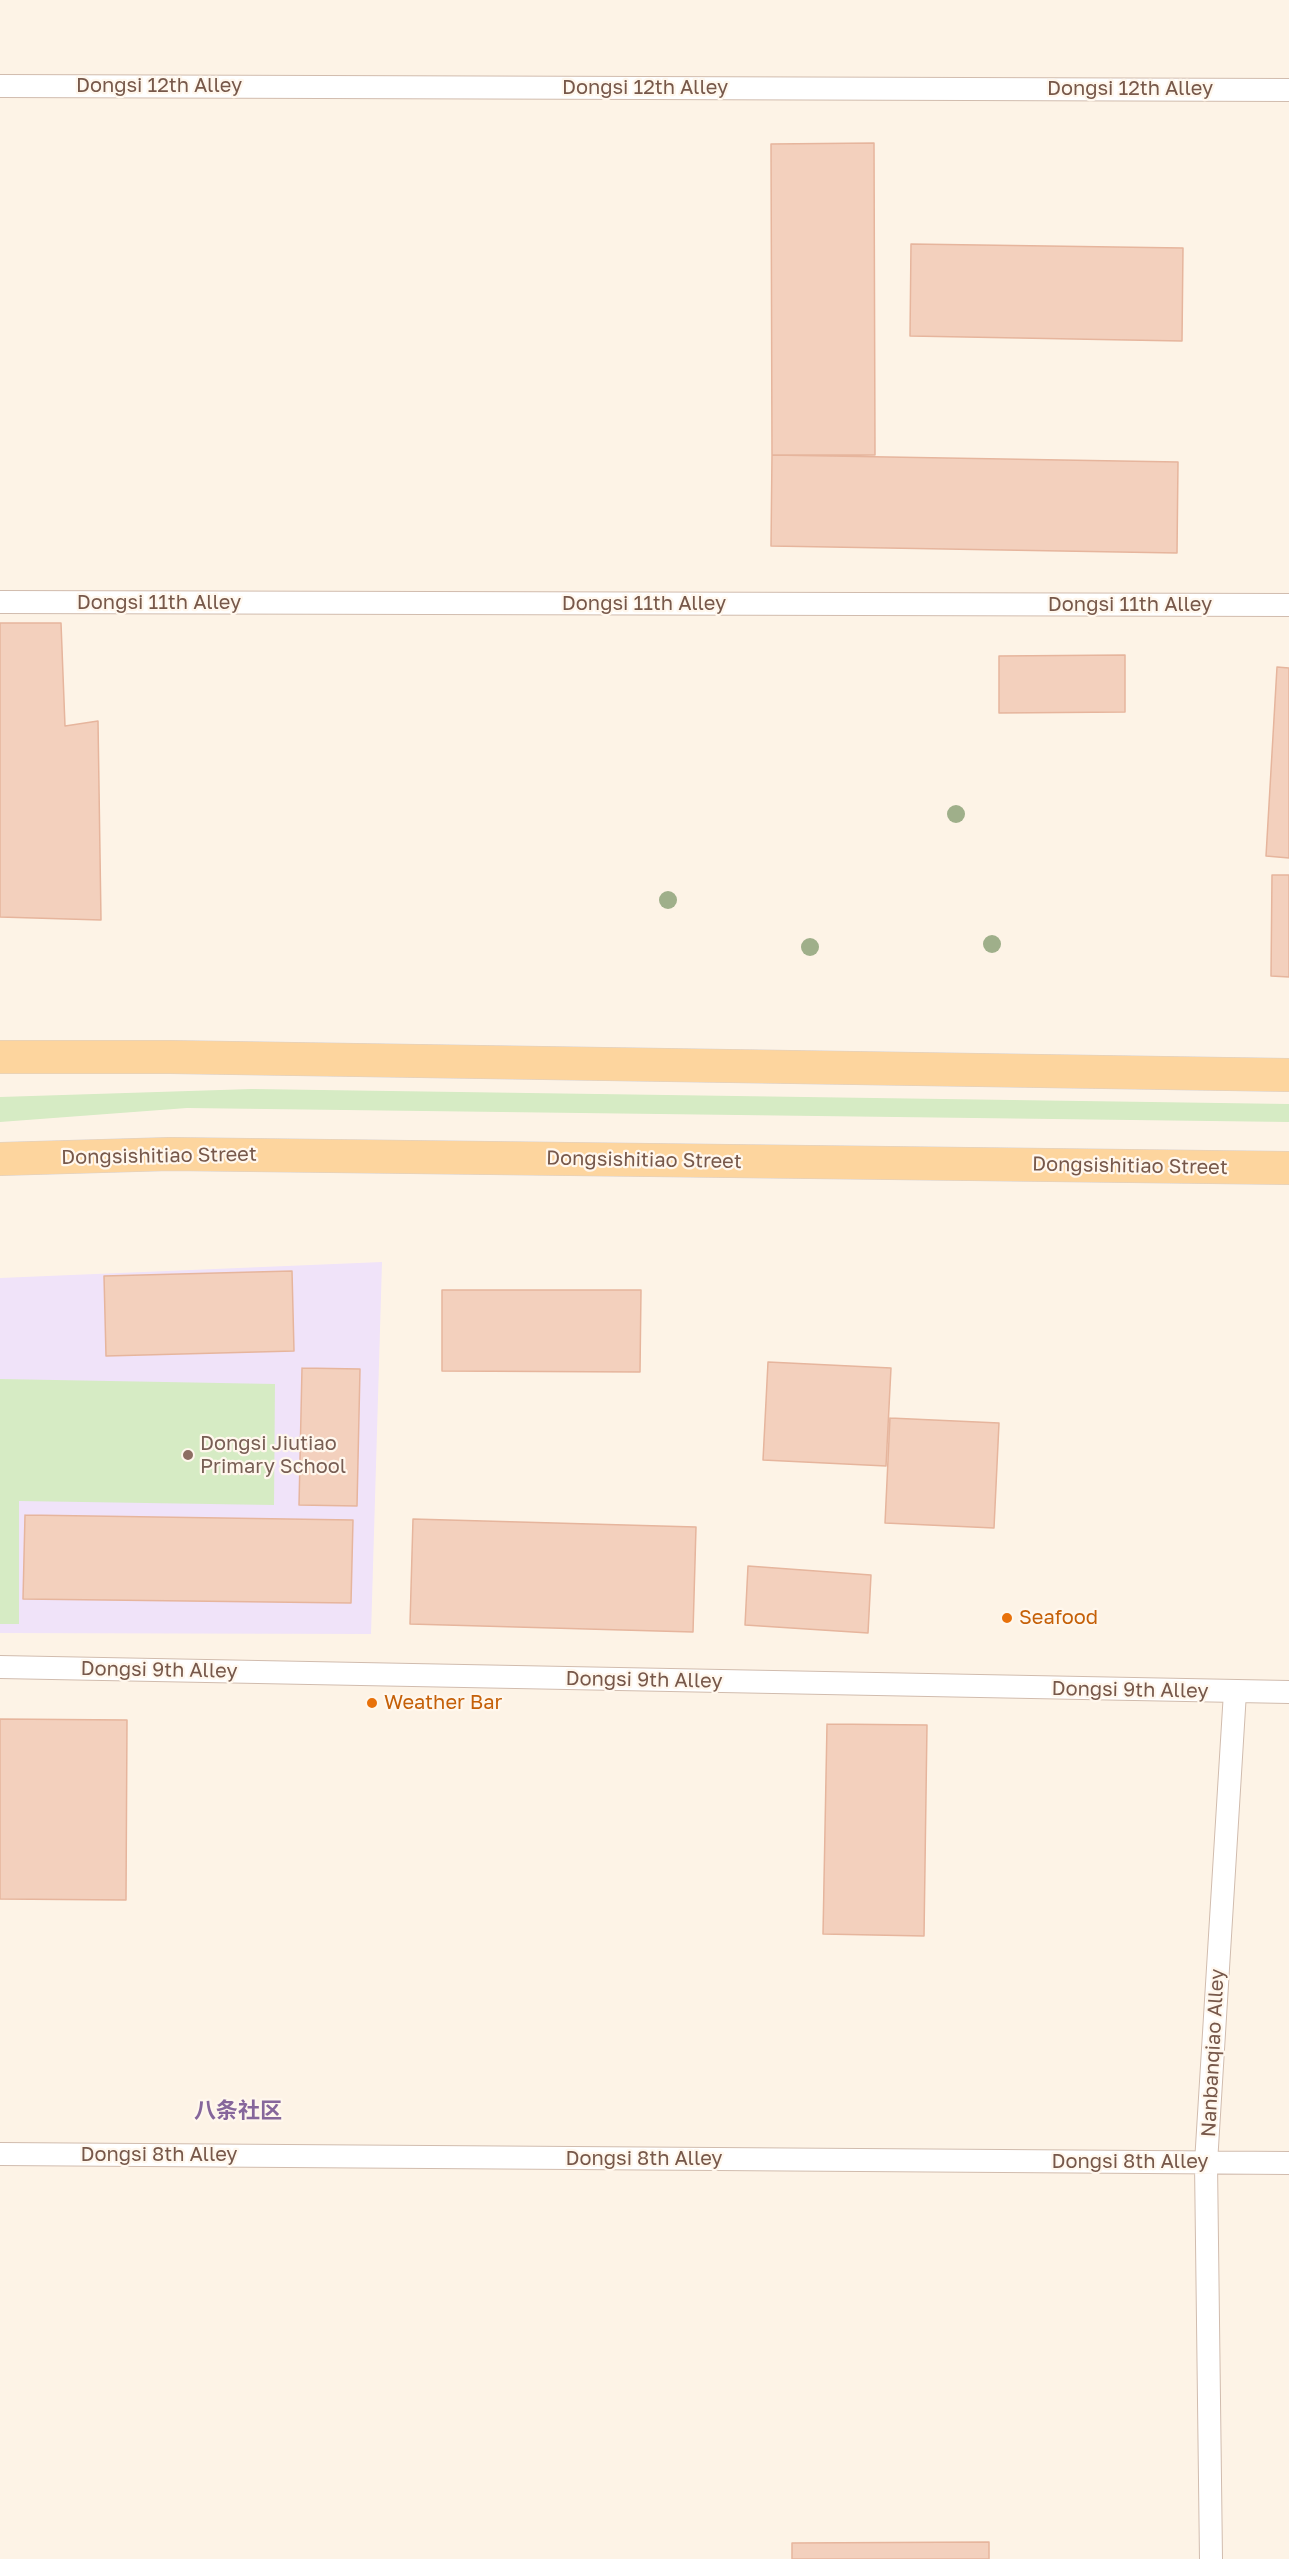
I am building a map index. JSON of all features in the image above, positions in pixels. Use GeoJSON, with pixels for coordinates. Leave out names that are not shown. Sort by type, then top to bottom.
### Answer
{"type":"FeatureCollection","features":[{"type":"Feature","properties":{"kind":"main road"},"geometry":{"type":"LineString","coordinates":[[0,1057],[182,1057],[1289,1075]]}},
{"type":"Feature","properties":{"kind":"main road","name":"Dongsishitiao Street"},"geometry":{"type":"LineString","coordinates":[[0,1159],[170,1154],[1289,1168]]}},
{"type":"Feature","properties":{"kind":"lane","name":"Dongsi 12th Alley"},"geometry":{"type":"LineString","coordinates":[[0,86],[1289,90]]}},
{"type":"Feature","properties":{"kind":"lane","name":"Dongsi 11th Alley"},"geometry":{"type":"LineString","coordinates":[[0,603],[1289,605]]}},
{"type":"Feature","properties":{"kind":"lane","name":"Dongsi 9th Alley"},"geometry":{"type":"LineString","coordinates":[[0,1667],[1289,1692]]}},
{"type":"Feature","properties":{"kind":"lane","name":"Nanbanqiao Alley"},"geometry":{"type":"LineString","coordinates":[[1211,2559],[1206,2163],[1235,1692]]}},
{"type":"Feature","properties":{"kind":"lane","name":"Dongsi 8th Alley"},"geometry":{"type":"LineString","coordinates":[[0,2154],[1289,2163]]}},
{"type":"Feature","properties":{"kind":"shaded area","name":"Dongsi Jiutiao Primary School"},"geometry":{"type":"Polygon","coordinates":[[[382,1262],[371,1634],[0,1633],[0,1278],[382,1262]]]}},
{"type":"Feature","properties":{"kind":"green space"},"geometry":{"type":"Polygon","coordinates":[[[252,1089],[1289,1104],[1289,1122],[187,1108],[0,1122],[0,1097],[252,1089]]]}},
{"type":"Feature","properties":{"kind":"green space"},"geometry":{"type":"Polygon","coordinates":[[[0,1379],[275,1384],[274,1505],[19,1501],[19,1624],[0,1624],[0,1379]]]}},
{"type":"Feature","properties":{"kind":"building"},"geometry":{"type":"Polygon","coordinates":[[[874,143],[875,455],[772,455],[771,144],[874,143]]]}},
{"type":"Feature","properties":{"kind":"building"},"geometry":{"type":"Polygon","coordinates":[[[911,244],[1183,248],[1182,341],[910,336],[911,244]]]}},
{"type":"Feature","properties":{"kind":"building"},"geometry":{"type":"Polygon","coordinates":[[[772,455],[1178,462],[1177,553],[771,546],[772,455]]]}},
{"type":"Feature","properties":{"kind":"building"},"geometry":{"type":"Polygon","coordinates":[[[0,623],[61,623],[65,726],[98,721],[101,920],[0,917],[0,623]]]}},
{"type":"Feature","properties":{"kind":"building"},"geometry":{"type":"Polygon","coordinates":[[[1125,655],[1125,712],[999,713],[999,656],[1125,655]]]}},
{"type":"Feature","properties":{"kind":"building"},"geometry":{"type":"Polygon","coordinates":[[[1277,667],[1289,668],[1289,858],[1266,856],[1277,667]]]}},
{"type":"Feature","properties":{"kind":"building"},"geometry":{"type":"Polygon","coordinates":[[[1272,875],[1289,875],[1289,977],[1271,976],[1272,875]]]}},
{"type":"Feature","properties":{"kind":"building"},"geometry":{"type":"Polygon","coordinates":[[[292,1271],[294,1351],[106,1356],[104,1276],[292,1271]]]}},
{"type":"Feature","properties":{"kind":"building"},"geometry":{"type":"Polygon","coordinates":[[[442,1290],[641,1290],[640,1372],[442,1371],[442,1290]]]}},
{"type":"Feature","properties":{"kind":"building"},"geometry":{"type":"Polygon","coordinates":[[[768,1362],[891,1368],[886,1466],[763,1460],[768,1362]]]}},
{"type":"Feature","properties":{"kind":"building"},"geometry":{"type":"Polygon","coordinates":[[[302,1368],[360,1369],[357,1506],[299,1505],[302,1368]]]}},
{"type":"Feature","properties":{"kind":"building"},"geometry":{"type":"Polygon","coordinates":[[[890,1418],[999,1423],[994,1528],[885,1523],[890,1418]]]}},
{"type":"Feature","properties":{"kind":"building"},"geometry":{"type":"Polygon","coordinates":[[[25,1515],[353,1520],[351,1603],[23,1599],[25,1515]]]}},
{"type":"Feature","properties":{"kind":"building"},"geometry":{"type":"Polygon","coordinates":[[[413,1519],[696,1527],[693,1632],[410,1624],[413,1519]]]}},
{"type":"Feature","properties":{"kind":"building"},"geometry":{"type":"Polygon","coordinates":[[[748,1566],[871,1575],[868,1633],[745,1625],[748,1566]]]}},
{"type":"Feature","properties":{"kind":"building"},"geometry":{"type":"Polygon","coordinates":[[[0,1719],[127,1720],[126,1900],[0,1899],[0,1719]]]}},
{"type":"Feature","properties":{"kind":"building"},"geometry":{"type":"Polygon","coordinates":[[[827,1724],[927,1725],[924,1936],[823,1934],[827,1724]]]}},
{"type":"Feature","properties":{"kind":"building"},"geometry":{"type":"Polygon","coordinates":[[[989,2542],[989,2559],[792,2559],[792,2543],[989,2542]]]}},
{"type":"Feature","properties":{"kind":"place","name":"Dongsi Jiutiao Primary School"},"geometry":{"type":"Point","coordinates":[188,1455]}},
{"type":"Feature","properties":{"kind":"place","name":"Seafood"},"geometry":{"type":"Point","coordinates":[1007,1618]}},
{"type":"Feature","properties":{"kind":"place","name":"Weather Bar"},"geometry":{"type":"Point","coordinates":[372,1703]}},
{"type":"Feature","properties":{"kind":"district","name":"八条社区"},"geometry":{"type":"Point","coordinates":[238,2111]}}]}
